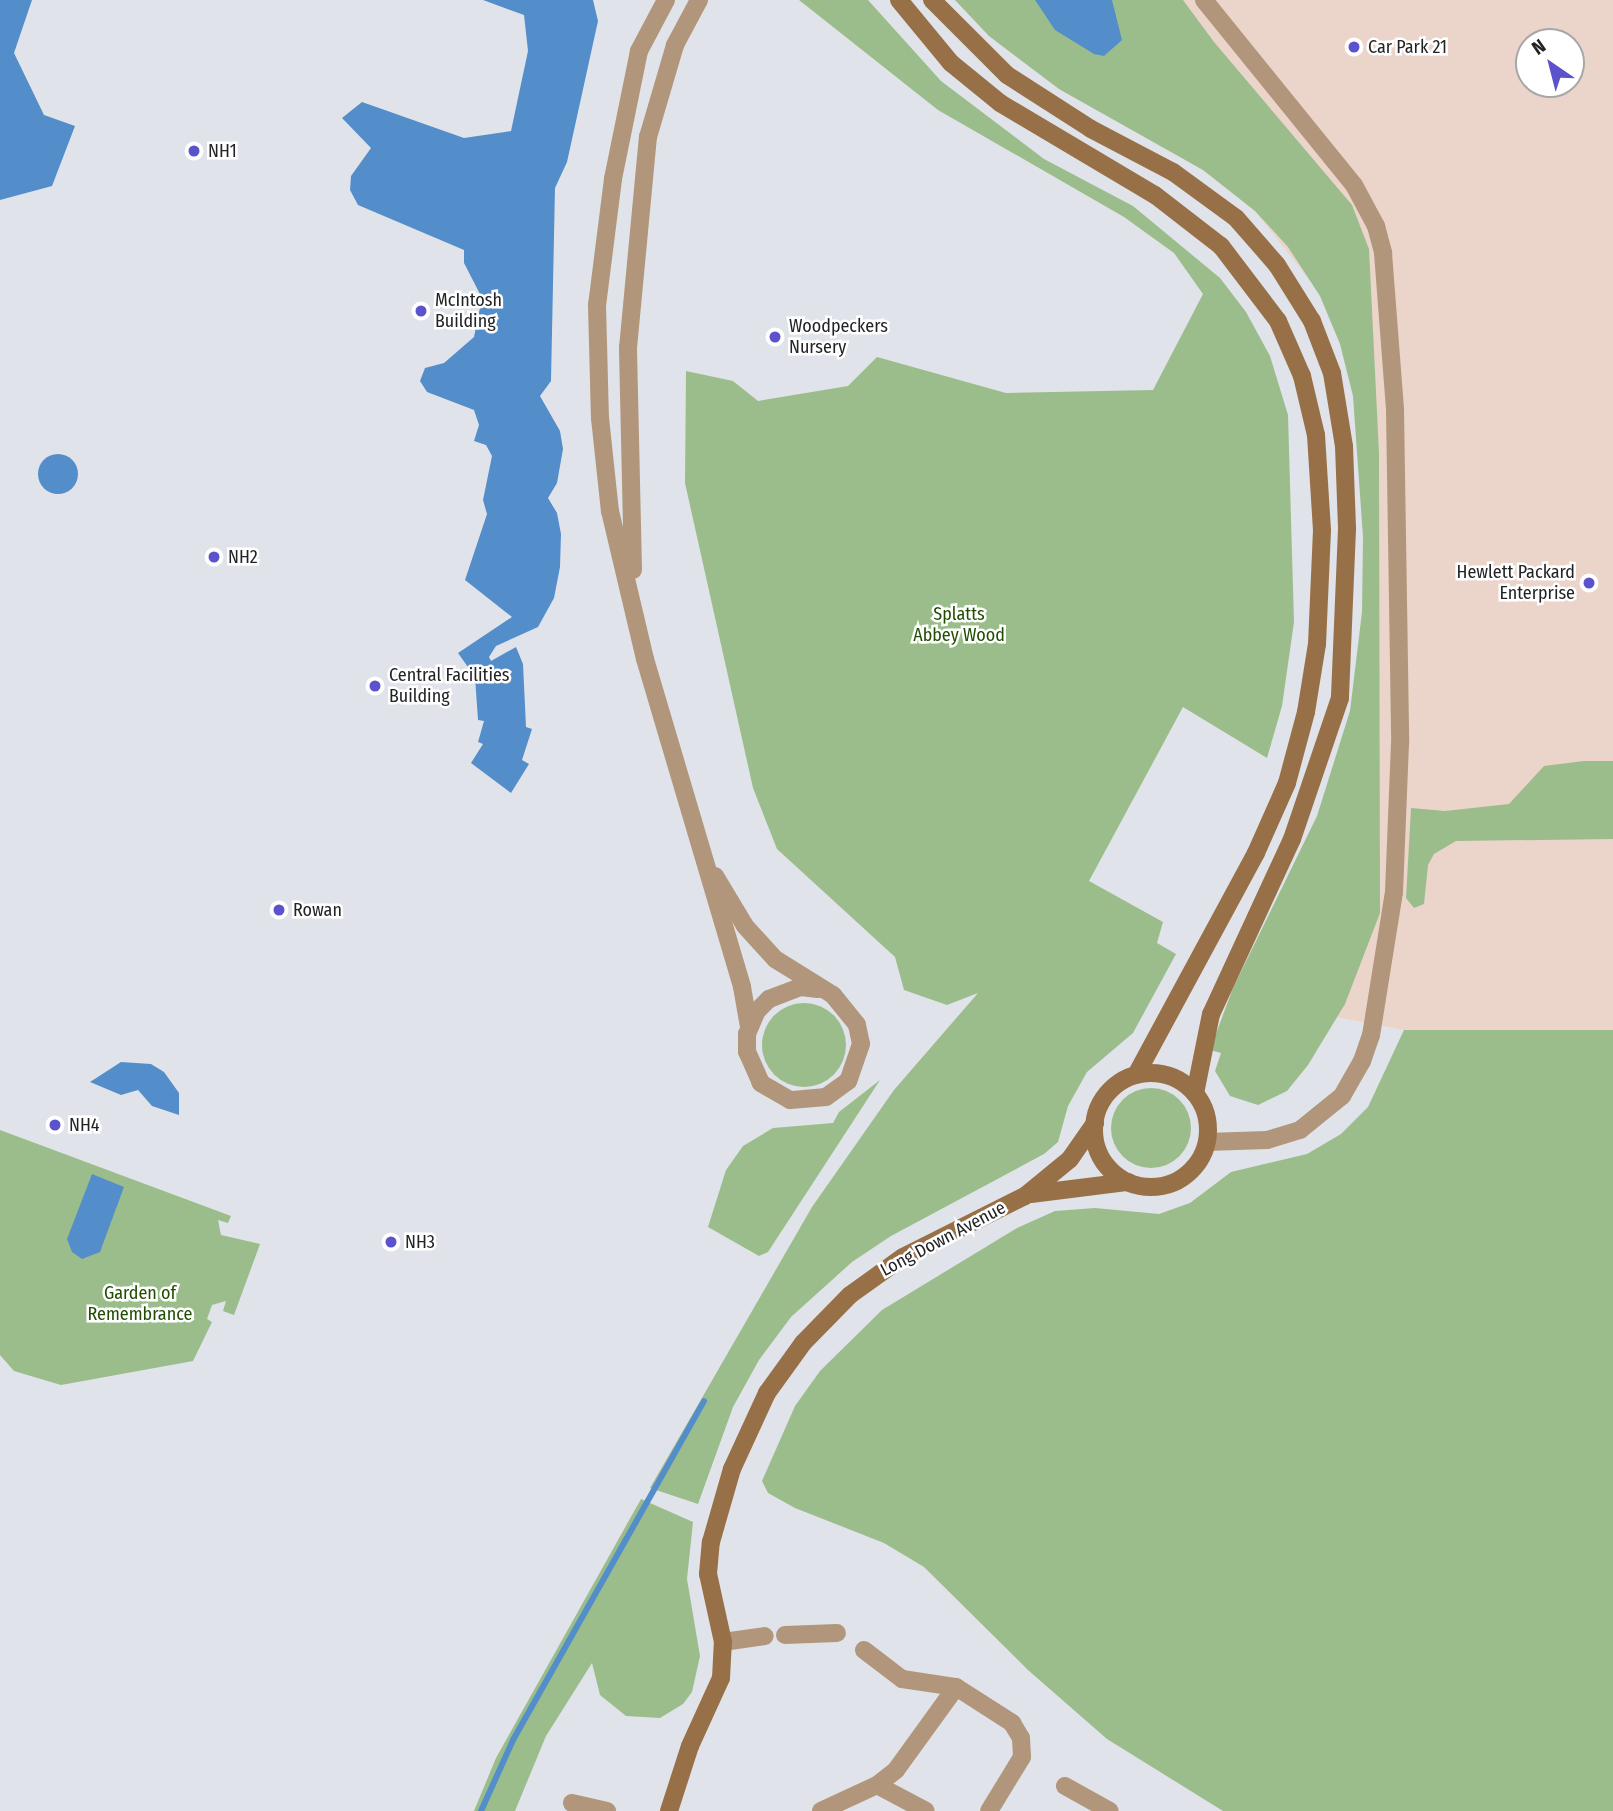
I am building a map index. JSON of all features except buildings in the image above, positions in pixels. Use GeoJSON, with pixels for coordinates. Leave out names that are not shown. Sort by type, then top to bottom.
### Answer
{"type":"FeatureCollection","features":[{"type":"Feature","properties":{"kind":"street"},"geometry":{"type":"LineString","coordinates":[[653,0],[617,154],[597,305],[600,418],[610,511],[666,740],[742,987],[749,1027],[747,1052],[761,1083],[790,1100],[827,1097],[848,1081],[861,1044],[848,1008],[775,959],[745,926],[701,851]]}},
{"type":"Feature","properties":{"kind":"street"},"geometry":{"type":"LineString","coordinates":[[639,51],[666,0]]}},
{"type":"Feature","properties":{"kind":"street"},"geometry":{"type":"LineString","coordinates":[[635,612],[627,418],[632,286],[648,137],[675,45],[699,0]]}},
{"type":"Feature","properties":{"kind":"street"},"geometry":{"type":"LineString","coordinates":[[899,0],[951,63],[1000,103],[1166,202],[1221,246],[1278,321],[1302,376],[1316,435],[1322,530],[1317,644],[1306,712],[1287,783],[1256,853],[1136,1075],[1108,1092],[1095,1123],[1102,1158],[1128,1182],[1162,1186],[1178,1180],[1201,1157],[1207,1142],[1204,1107],[1195,1093],[1168,1075],[1136,1075]]}},
{"type":"Feature","properties":{"kind":"street"},"geometry":{"type":"LineString","coordinates":[[932,0],[1007,75],[1091,129],[1173,172],[1236,218],[1278,265],[1312,321],[1332,373],[1344,446],[1347,529],[1340,698],[1292,839],[1211,1014],[1195,1093]]}},
{"type":"Feature","properties":{"kind":"street"},"geometry":{"type":"LineString","coordinates":[[1204,0],[1354,185],[1376,226],[1382,253],[1395,410],[1400,743],[1394,892],[1371,1034],[1362,1061],[1342,1096],[1300,1130],[1267,1140],[1207,1142]]}},
{"type":"Feature","properties":{"kind":"street"},"geometry":{"type":"LineString","coordinates":[[749,1027],[769,999],[793,989],[818,989]]}},
{"type":"Feature","properties":{"kind":"street","name":"Long Down Avenue"},"geometry":{"type":"LineString","coordinates":[[669,1811],[690,1746],[715,1698],[723,1643],[708,1574],[711,1542],[745,1437],[786,1363],[821,1322],[874,1276],[1025,1196],[1070,1159],[1095,1123]]}},
{"type":"Feature","properties":{"kind":"street","name":"Long Down Avenue"},"geometry":{"type":"LineString","coordinates":[[1025,1196],[1128,1182]]}},
{"type":"Feature","properties":{"kind":"street"},"geometry":{"type":"LineString","coordinates":[[785,1636],[837,1633]]}},
{"type":"Feature","properties":{"kind":"street"},"geometry":{"type":"LineString","coordinates":[[723,1643],[765,1636]]}},
{"type":"Feature","properties":{"kind":"street"},"geometry":{"type":"LineString","coordinates":[[864,1650],[902,1679],[956,1687],[1008,1719],[1023,1744],[1022,1757],[989,1811]]}},
{"type":"Feature","properties":{"kind":"street"},"geometry":{"type":"LineString","coordinates":[[821,1811],[877,1785],[897,1770],[956,1687]]}},
{"type":"Feature","properties":{"kind":"street"},"geometry":{"type":"LineString","coordinates":[[877,1785],[926,1811]]}},
{"type":"Feature","properties":{"kind":"street"},"geometry":{"type":"LineString","coordinates":[[1065,1786],[1110,1811]]}},
{"type":"Feature","properties":{"kind":"street"},"geometry":{"type":"LineString","coordinates":[[572,1803],[607,1811]]}},
{"type":"Feature","properties":{"kind":"shaded area"},"geometry":{"type":"Polygon","coordinates":[[[955,0],[1613,0],[1613,1030],[1404,1030],[1300,1010],[1367,706],[1373,520],[1358,341],[1255,211],[1203,170],[1059,89],[989,36],[955,0]]]}},
{"type":"Feature","properties":{"kind":"green space","name":"Splatts Abbey Wood"},"geometry":{"type":"Polygon","coordinates":[[[799,0],[868,0],[941,81],[1044,159],[1133,206],[1220,278],[1246,312],[1270,356],[1288,415],[1294,622],[1282,706],[1267,758],[1183,707],[1089,881],[1163,922],[1157,943],[1176,954],[1133,1033],[1087,1072],[1068,1106],[1058,1142],[1044,1154],[891,1236],[852,1262],[791,1317],[759,1360],[733,1407],[698,1504],[650,1488],[812,1207],[894,1090],[978,993],[947,1005],[904,990],[895,957],[777,849],[753,788],[685,483],[686,371],[733,381],[758,401],[848,386],[877,357],[1006,393],[1153,390],[1203,294],[1174,253],[1124,217],[938,110],[799,0]]]}},
{"type":"Feature","properties":{"kind":"green space"},"geometry":{"type":"Polygon","coordinates":[[[955,0],[1183,0],[1214,42],[1352,205],[1369,249],[1379,453],[1380,913],[1345,1004],[1308,1065],[1287,1091],[1258,1105],[1230,1096],[1215,1071],[1221,1053],[1210,1050],[1233,988],[1317,816],[1350,711],[1362,612],[1363,537],[1353,396],[1340,344],[1320,296],[1288,247],[1255,211],[1203,170],[1059,89],[989,36],[955,0]]]}},
{"type":"Feature","properties":{"kind":"green space"},"geometry":{"type":"Polygon","coordinates":[[[1613,761],[1613,839],[1456,841],[1434,854],[1428,865],[1424,904],[1414,908],[1406,898],[1411,808],[1445,811],[1509,804],[1544,766],[1613,761]]]}},
{"type":"Feature","properties":{"kind":"green space"},"geometry":{"type":"Polygon","coordinates":[[[804,1003],[820,1006],[834,1015],[843,1029],[846,1045],[843,1061],[834,1075],[820,1084],[804,1087],[788,1084],[774,1075],[765,1061],[762,1045],[765,1029],[774,1015],[788,1006],[804,1003]]]}},
{"type":"Feature","properties":{"kind":"green space"},"geometry":{"type":"Polygon","coordinates":[[[1404,1030],[1613,1030],[1613,1811],[1223,1811],[1107,1739],[1028,1670],[924,1567],[884,1543],[795,1508],[768,1493],[762,1481],[795,1406],[820,1371],[882,1310],[1017,1228],[1055,1211],[1095,1208],[1159,1214],[1190,1203],[1231,1172],[1307,1154],[1341,1134],[1368,1107],[1404,1030]]]}},
{"type":"Feature","properties":{"kind":"green space"},"geometry":{"type":"Polygon","coordinates":[[[880,1080],[768,1252],[759,1256],[708,1227],[726,1170],[743,1146],[773,1128],[833,1123],[839,1112],[880,1080]]]}},
{"type":"Feature","properties":{"kind":"green space"},"geometry":{"type":"Polygon","coordinates":[[[1151,1088],[1166,1091],[1179,1100],[1188,1113],[1191,1128],[1188,1143],[1179,1156],[1166,1165],[1151,1168],[1136,1165],[1123,1156],[1114,1143],[1111,1128],[1114,1113],[1123,1100],[1136,1091],[1151,1088]]]}},
{"type":"Feature","properties":{"kind":"green space","name":"Garden of Remembrance"},"geometry":{"type":"Polygon","coordinates":[[[0,1130],[231,1216],[228,1223],[218,1220],[221,1235],[260,1244],[234,1315],[223,1311],[226,1301],[212,1305],[207,1319],[212,1322],[193,1361],[61,1385],[14,1371],[0,1355],[0,1130]]]}},
{"type":"Feature","properties":{"kind":"green space"},"geometry":{"type":"Polygon","coordinates":[[[641,1499],[693,1522],[687,1579],[700,1656],[692,1692],[683,1704],[660,1718],[626,1716],[600,1695],[592,1663],[546,1736],[515,1811],[474,1811],[496,1758],[641,1499]]]}},
{"type":"Feature","properties":{"kind":"water"},"geometry":{"type":"Polygon","coordinates":[[[0,0],[32,0],[14,53],[44,115],[75,126],[52,186],[0,200],[0,0]]]}},
{"type":"Feature","properties":{"kind":"water"},"geometry":{"type":"Polygon","coordinates":[[[483,0],[593,0],[598,21],[567,162],[555,188],[551,381],[540,396],[560,431],[563,449],[557,483],[548,498],[557,513],[561,534],[560,567],[554,598],[538,627],[496,646],[489,657],[491,661],[516,647],[523,664],[526,727],[532,729],[522,760],[529,764],[511,793],[471,763],[483,744],[478,742],[484,721],[478,720],[475,677],[458,653],[512,617],[465,580],[487,514],[483,500],[492,456],[486,445],[474,441],[479,425],[474,410],[427,392],[420,381],[425,368],[444,363],[474,337],[482,298],[464,263],[464,250],[358,205],[350,190],[351,176],[371,148],[342,118],[362,102],[464,138],[511,131],[528,51],[524,15],[483,0]]]}},
{"type":"Feature","properties":{"kind":"water"},"geometry":{"type":"Polygon","coordinates":[[[1035,0],[1112,0],[1122,40],[1104,56],[1094,54],[1055,30],[1035,0]]]}},
{"type":"Feature","properties":{"kind":"water"},"geometry":{"type":"Polygon","coordinates":[[[58,454],[72,460],[78,474],[72,488],[58,494],[44,488],[38,474],[44,460],[58,454]]]}},
{"type":"Feature","properties":{"kind":"water"},"geometry":{"type":"Polygon","coordinates":[[[121,1062],[151,1064],[164,1072],[179,1093],[179,1115],[152,1106],[138,1090],[121,1095],[90,1082],[121,1062]]]}},
{"type":"Feature","properties":{"kind":"water"},"geometry":{"type":"Polygon","coordinates":[[[92,1174],[124,1187],[100,1252],[82,1259],[72,1252],[67,1239],[92,1174]]]}},
{"type":"Feature","properties":{"kind":"waterway"},"geometry":{"type":"LineString","coordinates":[[481,1811],[513,1740],[704,1401]]}},
{"type":"Feature","properties":{"kind":"place","name":"Car Park 21"},"geometry":{"type":"Point","coordinates":[1354,47]}},
{"type":"Feature","properties":{"kind":"place","name":"NH1"},"geometry":{"type":"Point","coordinates":[194,151]}},
{"type":"Feature","properties":{"kind":"place","name":"McIntosh Building"},"geometry":{"type":"Point","coordinates":[421,311]}},
{"type":"Feature","properties":{"kind":"place","name":"Woodpeckers Nursery"},"geometry":{"type":"Point","coordinates":[775,337]}},
{"type":"Feature","properties":{"kind":"place","name":"NH2"},"geometry":{"type":"Point","coordinates":[214,557]}},
{"type":"Feature","properties":{"kind":"place","name":"Hewlett Packard Enterprise"},"geometry":{"type":"Point","coordinates":[1589,583]}},
{"type":"Feature","properties":{"kind":"place","name":"Central Facilities Building"},"geometry":{"type":"Point","coordinates":[375,686]}},
{"type":"Feature","properties":{"kind":"place","name":"Rowan"},"geometry":{"type":"Point","coordinates":[279,910]}},
{"type":"Feature","properties":{"kind":"place","name":"NH4"},"geometry":{"type":"Point","coordinates":[55,1125]}},
{"type":"Feature","properties":{"kind":"place","name":"NH3"},"geometry":{"type":"Point","coordinates":[391,1242]}}]}
